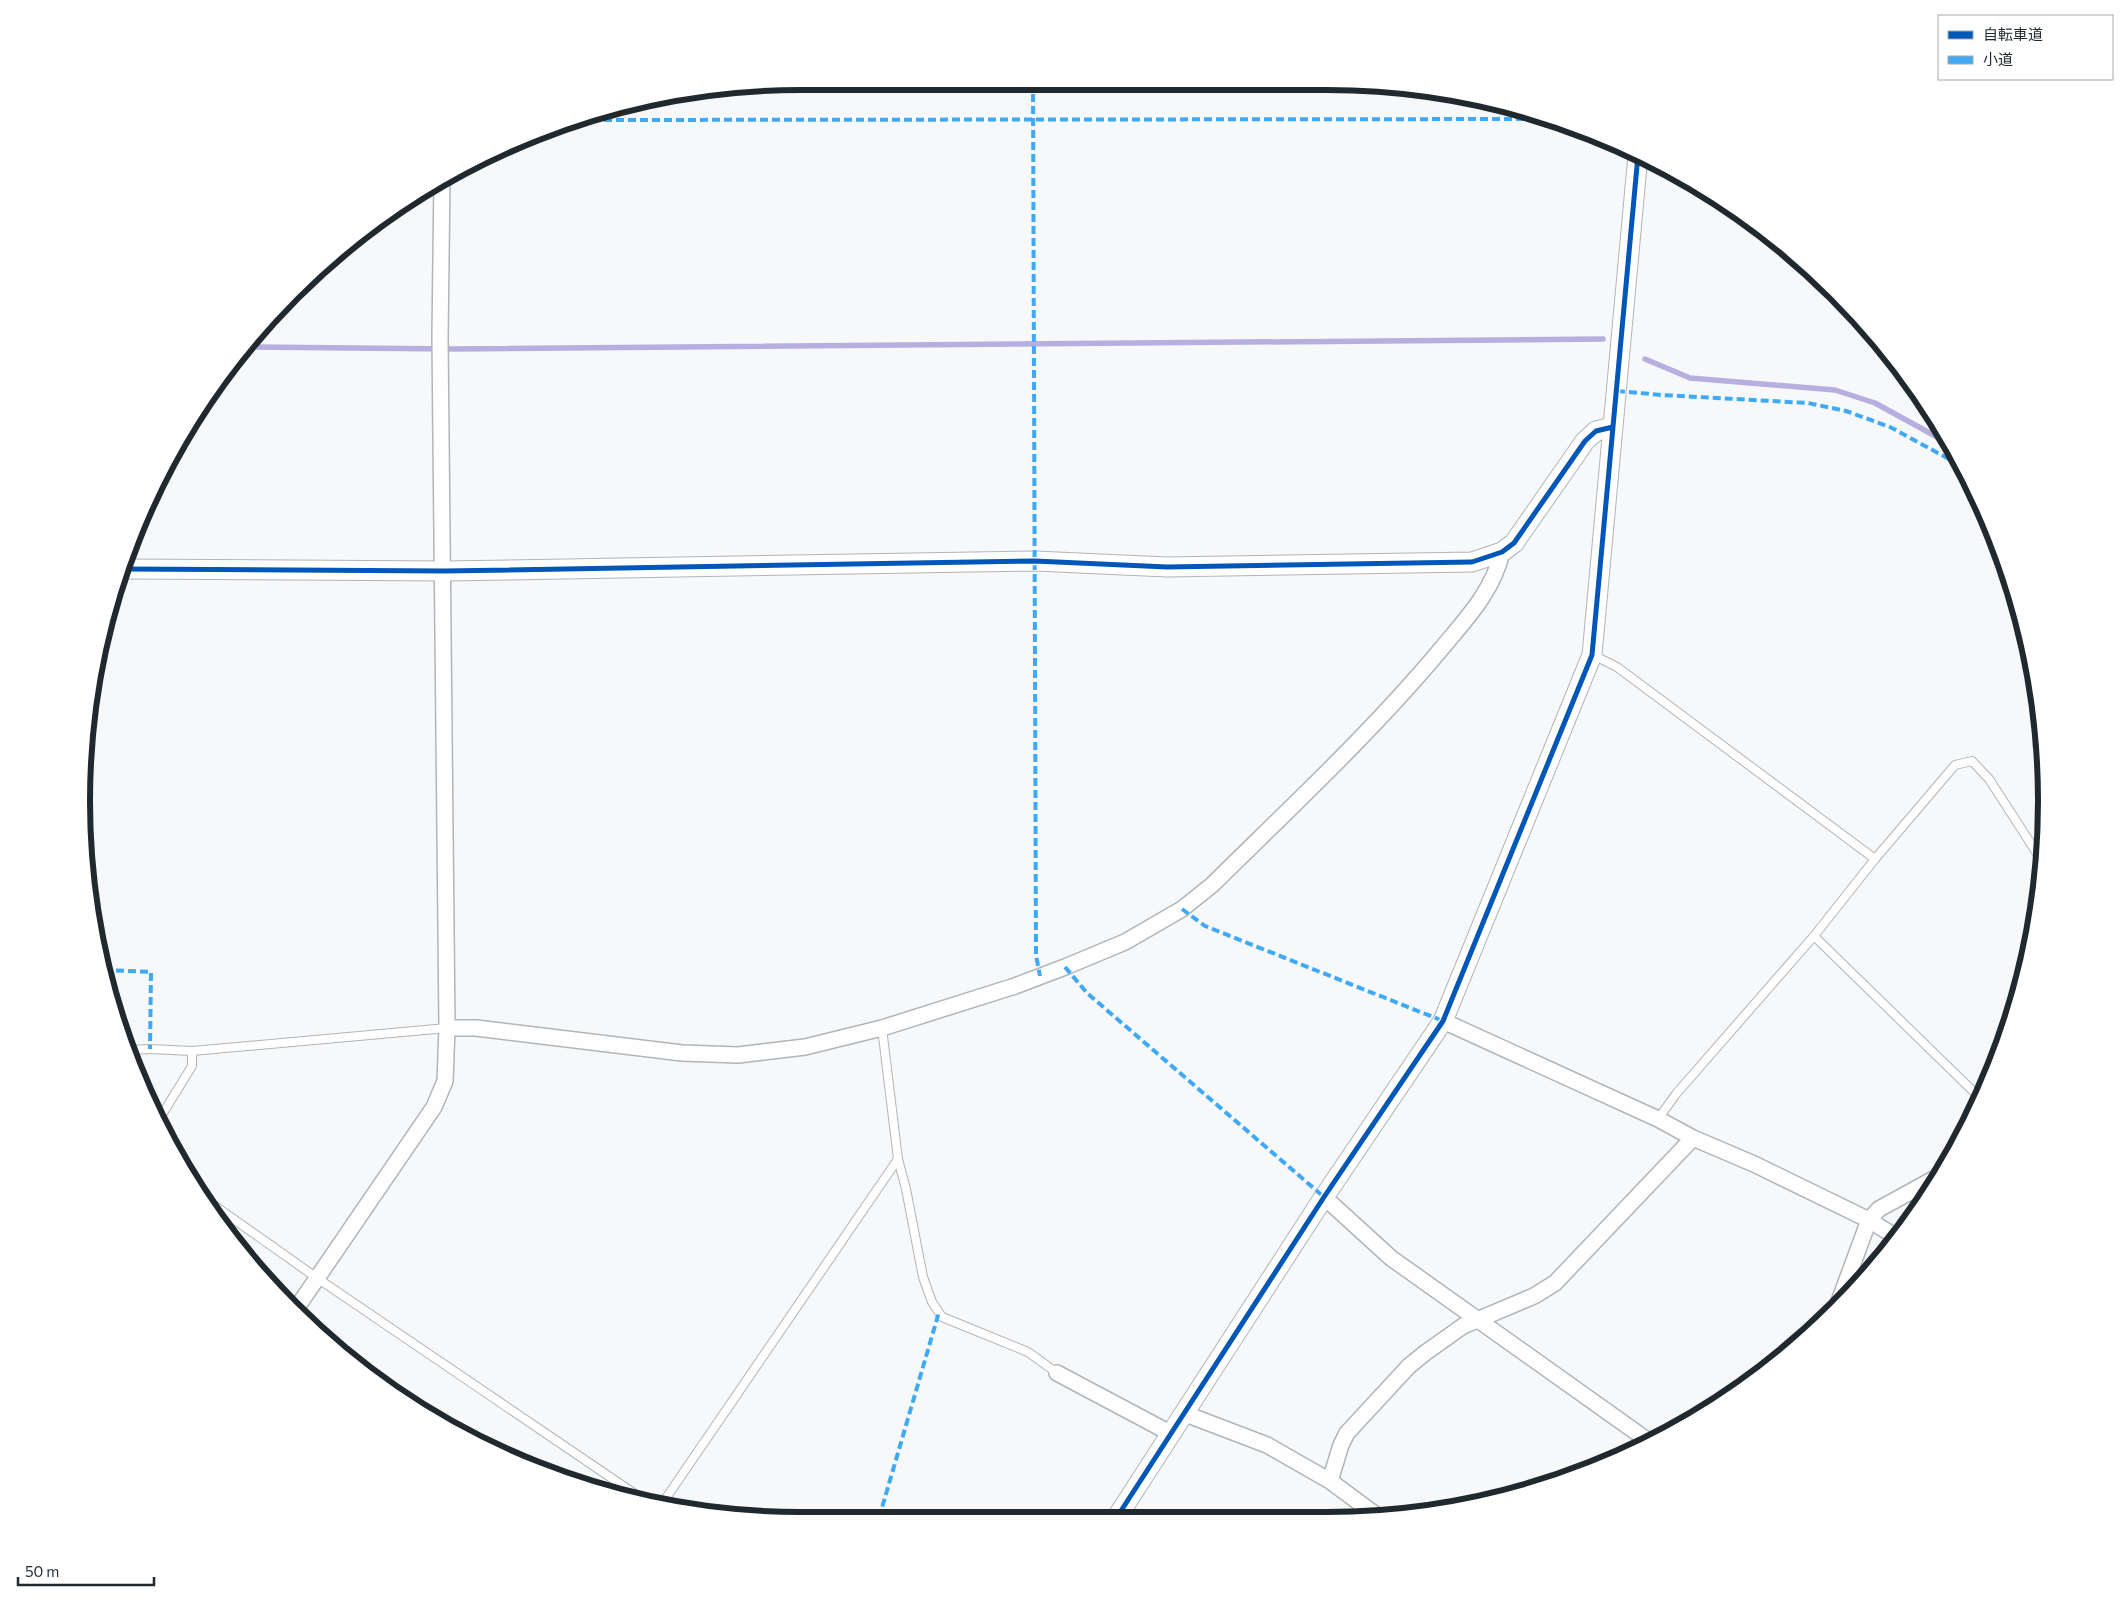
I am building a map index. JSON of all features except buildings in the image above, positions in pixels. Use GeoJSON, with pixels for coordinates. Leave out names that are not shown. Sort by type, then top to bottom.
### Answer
{"type":"FeatureCollection","features":[{"type":"Feature","properties":{"kind":"street"},"geometry":{"type":"LineString","coordinates":[[1120,1512],[1324,1198],[1444,1021],[1592,655],[1613,427],[1642,163]]}},
{"type":"Feature","properties":{"kind":"street"},"geometry":{"type":"LineString","coordinates":[[299,1305],[434,1107],[446,1081],[444,571],[440,338],[442,187]]}},
{"type":"Feature","properties":{"kind":"street"},"geometry":{"type":"LineString","coordinates":[[129,569],[444,571],[1035,561],[1167,567],[1472,562],[1502,552],[1514,543],[1585,442],[1596,431],[1613,427]]}},
{"type":"Feature","properties":{"kind":"street"},"geometry":{"type":"LineString","coordinates":[[447,1028],[476,1028],[682,1053],[738,1055],[805,1046],[882,1028],[1015,986],[1065,968],[1125,942],[1182,909],[1212,885],[1415,681],[1480,602],[1498,568],[1502,552]]}},
{"type":"Feature","properties":{"kind":"street"},"geometry":{"type":"LineString","coordinates":[[1444,1021],[1658,1119],[1693,1138],[1754,1164],[1869,1220],[1891,1234]]}},
{"type":"Feature","properties":{"kind":"street"},"geometry":{"type":"LineString","coordinates":[[1330,1481],[1341,1445],[1347,1433],[1410,1366],[1463,1326],[1534,1296],[1555,1282],[1693,1138]]}},
{"type":"Feature","properties":{"kind":"street"},"geometry":{"type":"LineString","coordinates":[[1843,1290],[1869,1220],[1879,1209],[1927,1181]]}},
{"type":"Feature","properties":{"kind":"street"},"geometry":{"type":"LineString","coordinates":[[1324,1198],[1391,1258],[1644,1438]]}},
{"type":"Feature","properties":{"kind":"street"},"geometry":{"type":"LineString","coordinates":[[1056,1373],[1170,1433]]}},
{"type":"Feature","properties":{"kind":"street"},"geometry":{"type":"LineString","coordinates":[[1183,1413],[1267,1445],[1330,1481],[1369,1510]]}},
{"type":"Feature","properties":{"kind":"lane"},"geometry":{"type":"LineString","coordinates":[[1592,655],[1616,667],[1875,858]]}},
{"type":"Feature","properties":{"kind":"lane"},"geometry":{"type":"LineString","coordinates":[[1658,1119],[1676,1094],[1814,936],[1875,858],[1955,765],[1972,761],[1989,779],[2036,851]]}},
{"type":"Feature","properties":{"kind":"lane"},"geometry":{"type":"LineString","coordinates":[[1814,936],[1975,1093]]}},
{"type":"Feature","properties":{"kind":"lane"},"geometry":{"type":"LineString","coordinates":[[135,1050],[192,1051],[447,1028]]}},
{"type":"Feature","properties":{"kind":"lane"},"geometry":{"type":"LineString","coordinates":[[882,1028],[898,1159],[906,1189],[923,1277],[932,1302],[942,1316],[1028,1352],[1056,1373]]}},
{"type":"Feature","properties":{"kind":"lane"},"geometry":{"type":"LineString","coordinates":[[163,1114],[192,1066],[192,1051]]}},
{"type":"Feature","properties":{"kind":"lane"},"geometry":{"type":"LineString","coordinates":[[666,1499],[898,1159]]}},
{"type":"Feature","properties":{"kind":"lane"},"geometry":{"type":"LineString","coordinates":[[218,1207],[318,1278],[631,1491]]}},
{"type":"Feature","properties":{"kind":"waterway"},"geometry":{"type":"LineString","coordinates":[[254,347],[451,349],[1603,339]]}},
{"type":"Feature","properties":{"kind":"waterway"},"geometry":{"type":"LineString","coordinates":[[1645,359],[1690,378],[1835,390],[1875,403],[1938,437]]}},
{"type":"Feature","properties":{"kind":"marked path"},"geometry":{"type":"LineString","coordinates":[[1033,90],[1036,955],[1040,976]]}},
{"type":"Feature","properties":{"kind":"marked path"},"geometry":{"type":"LineString","coordinates":[[598,120],[1527,119]]}},
{"type":"Feature","properties":{"kind":"marked path"},"geometry":{"type":"LineString","coordinates":[[1617,391],[1808,403],[1846,411],[1890,427],[1950,460]]}},
{"type":"Feature","properties":{"kind":"marked path"},"geometry":{"type":"LineString","coordinates":[[1182,909],[1205,926],[1443,1021]]}},
{"type":"Feature","properties":{"kind":"marked path"},"geometry":{"type":"LineString","coordinates":[[1065,967],[1087,993],[1324,1197]]}},
{"type":"Feature","properties":{"kind":"marked path"},"geometry":{"type":"LineString","coordinates":[[111,970],[151,972],[150,1049]]}},
{"type":"Feature","properties":{"kind":"marked path"},"geometry":{"type":"LineString","coordinates":[[881,1512],[939,1312]]}},
{"type":"Feature","properties":{"kind":"cycle path"},"geometry":{"type":"LineString","coordinates":[[1120,1512],[1324,1197],[1443,1021],[1592,655],[1637,161]]}},
{"type":"Feature","properties":{"kind":"cycle path"},"geometry":{"type":"LineString","coordinates":[[129,569],[444,571],[1035,561],[1167,567],[1472,562],[1502,552],[1514,543],[1585,441],[1596,431],[1613,427]]}}]}
